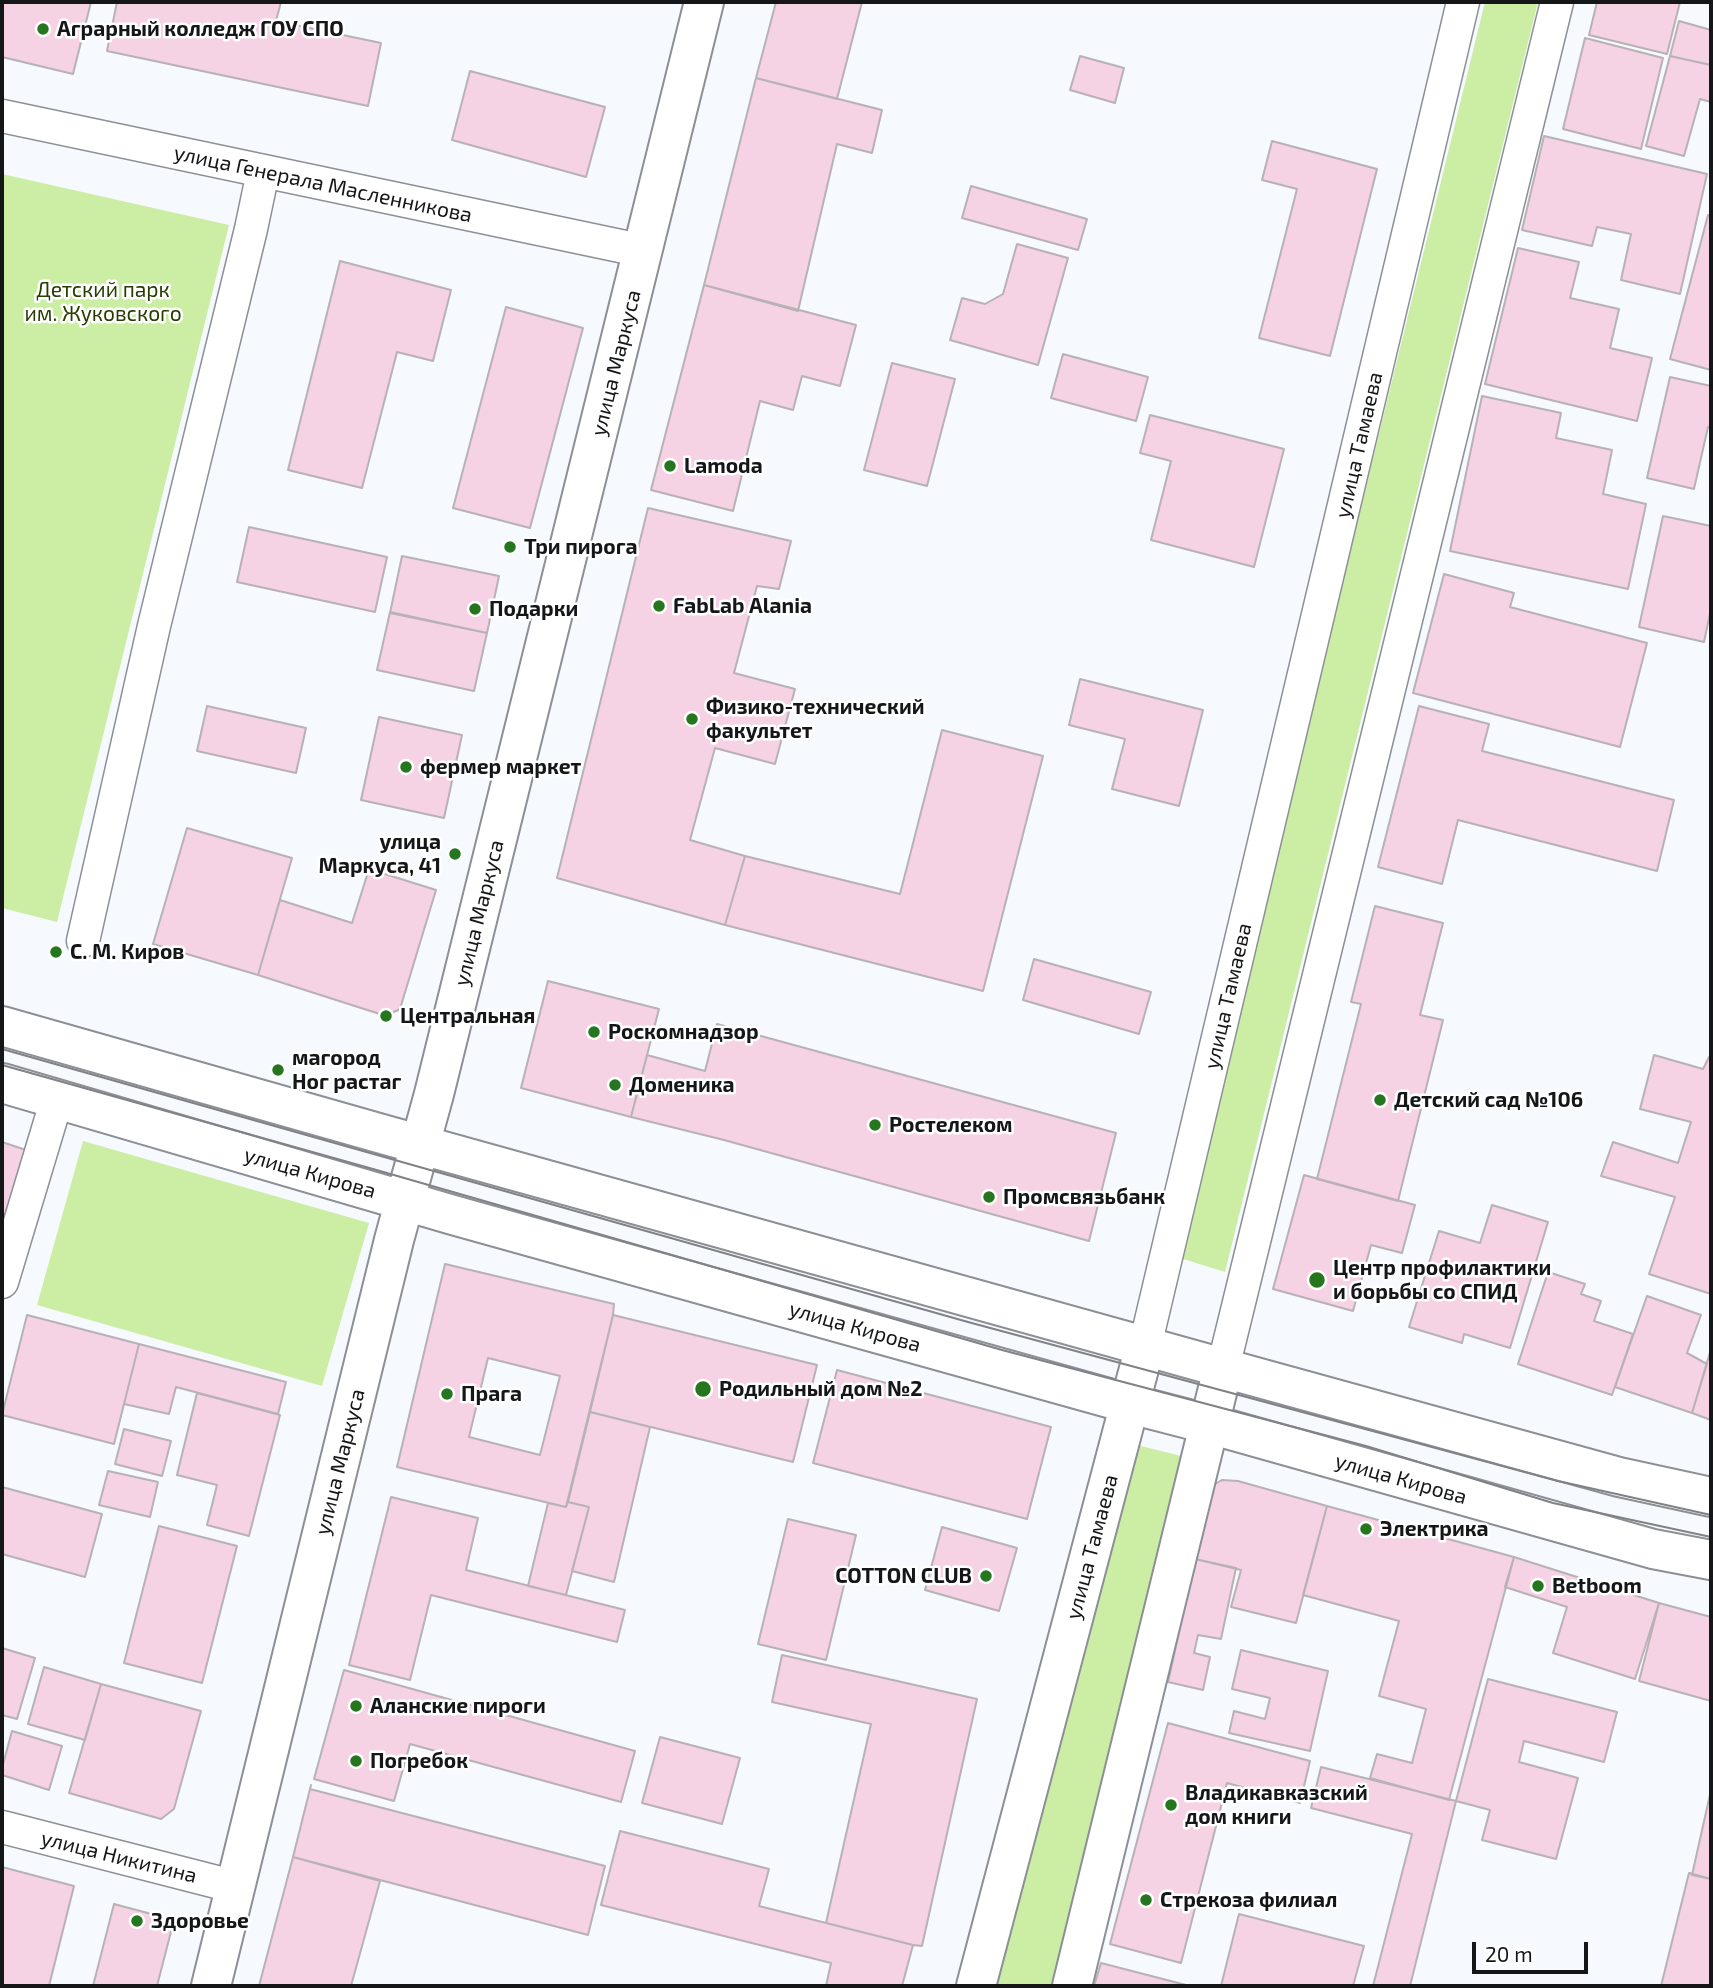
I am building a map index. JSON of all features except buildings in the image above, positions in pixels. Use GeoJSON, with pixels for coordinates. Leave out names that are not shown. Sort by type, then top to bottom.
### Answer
{"type":"FeatureCollection","features":[{"type":"Feature","properties":{"kind":"main road","name":"улица Маркуса"},"geometry":{"type":"LineString","coordinates":[[211,1986],[704,2]]}},
{"type":"Feature","properties":{"kind":"main road"},"geometry":{"type":"LineString","coordinates":[[2,1026],[1223,1368],[1619,1477],[1711,1497]]}},
{"type":"Feature","properties":{"kind":"main road","name":"улица Кирова"},"geometry":{"type":"LineString","coordinates":[[2,1083],[405,1201],[1130,1404],[1653,1549],[1711,1560]]}},
{"type":"Feature","properties":{"kind":"main road","name":"улица Тамаева"},"geometry":{"type":"LineString","coordinates":[[976,1986],[1145,1346]]}},
{"type":"Feature","properties":{"kind":"main road"},"geometry":{"type":"LineString","coordinates":[[1072,1986],[1223,1368]]}},
{"type":"Feature","properties":{"kind":"street","name":"улица Тамаева"},"geometry":{"type":"LineString","coordinates":[[1145,1346],[1463,2]]}},
{"type":"Feature","properties":{"kind":"street"},"geometry":{"type":"LineString","coordinates":[[1223,1368],[1558,2]]}},
{"type":"Feature","properties":{"kind":"street","name":"улица Генерала Масленникова"},"geometry":{"type":"LineString","coordinates":[[2,116],[644,251]]}},
{"type":"Feature","properties":{"kind":"street"},"geometry":{"type":"LineString","coordinates":[[83,941],[154,626],[263,172]]}},
{"type":"Feature","properties":{"kind":"street"},"geometry":{"type":"LineString","coordinates":[[2,1282],[57,1099]]}},
{"type":"Feature","properties":{"kind":"street","name":"улица Никитина"},"geometry":{"type":"LineString","coordinates":[[2,1827],[236,1886]]}},
{"type":"Feature","properties":{"kind":"green space"},"geometry":{"type":"Polygon","coordinates":[[[1485,2],[1538,2],[1225,1272],[1177,1257],[1485,2]]]}},
{"type":"Feature","properties":{"kind":"green space","name":"Детский парк им. Жуковского"},"geometry":{"type":"Polygon","coordinates":[[[2,174],[229,225],[57,922],[2,908],[2,174]]]}},
{"type":"Feature","properties":{"kind":"green space"},"geometry":{"type":"Polygon","coordinates":[[[83,1141],[369,1223],[322,1386],[37,1305],[83,1141]]]}},
{"type":"Feature","properties":{"kind":"green space"},"geometry":{"type":"Polygon","coordinates":[[[1133,1444],[1185,1457],[1052,1986],[997,1986],[1133,1444]]]}},
{"type":"Feature","properties":{"kind":"tram line"},"geometry":{"type":"LineString","coordinates":[[2,1049],[968,1322],[1558,1481],[1711,1515]]}},
{"type":"Feature","properties":{"kind":"tram line"},"geometry":{"type":"LineString","coordinates":[[2,1065],[1002,1350],[1366,1446],[1553,1503],[1711,1537]]}},
{"type":"Feature","properties":{"kind":"place","name":"Аграрный колледж ГОУ СПО"},"geometry":{"type":"Point","coordinates":[43,29]}},
{"type":"Feature","properties":{"kind":"place","name":"Lamoda"},"geometry":{"type":"Point","coordinates":[670,466]}},
{"type":"Feature","properties":{"kind":"place","name":"Три пирога"},"geometry":{"type":"Point","coordinates":[510,547]}},
{"type":"Feature","properties":{"kind":"place","name":"FabLab Alania"},"geometry":{"type":"Point","coordinates":[659,606]}},
{"type":"Feature","properties":{"kind":"place","name":"Подарки"},"geometry":{"type":"Point","coordinates":[475,609]}},
{"type":"Feature","properties":{"kind":"place","name":"Физико-технический факультет"},"geometry":{"type":"Point","coordinates":[692,719]}},
{"type":"Feature","properties":{"kind":"place","name":"фермер маркет"},"geometry":{"type":"Point","coordinates":[406,767]}},
{"type":"Feature","properties":{"kind":"place","name":"улица Маркуса, 41"},"geometry":{"type":"Point","coordinates":[455,854]}},
{"type":"Feature","properties":{"kind":"place","name":"С. М. Киров"},"geometry":{"type":"Point","coordinates":[56,952]}},
{"type":"Feature","properties":{"kind":"place","name":"Центральная"},"geometry":{"type":"Point","coordinates":[386,1016]}},
{"type":"Feature","properties":{"kind":"place","name":"Роскомнадзор"},"geometry":{"type":"Point","coordinates":[594,1032]}},
{"type":"Feature","properties":{"kind":"place","name":"магород Ног растаг"},"geometry":{"type":"Point","coordinates":[278,1070]}},
{"type":"Feature","properties":{"kind":"place","name":"Доменика"},"geometry":{"type":"Point","coordinates":[615,1085]}},
{"type":"Feature","properties":{"kind":"place","name":"Детский сад №106"},"geometry":{"type":"Point","coordinates":[1380,1100]}},
{"type":"Feature","properties":{"kind":"place","name":"Ростелеком"},"geometry":{"type":"Point","coordinates":[875,1125]}},
{"type":"Feature","properties":{"kind":"place","name":"Промсвязьбанк"},"geometry":{"type":"Point","coordinates":[989,1197]}},
{"type":"Feature","properties":{"kind":"place","name":"Центр профилактики и борьбы со СПИД"},"geometry":{"type":"Point","coordinates":[1317,1280]}},
{"type":"Feature","properties":{"kind":"place","name":"Родильный дом №2"},"geometry":{"type":"Point","coordinates":[703,1389]}},
{"type":"Feature","properties":{"kind":"place","name":"Прага"},"geometry":{"type":"Point","coordinates":[447,1394]}},
{"type":"Feature","properties":{"kind":"place","name":"Электрика"},"geometry":{"type":"Point","coordinates":[1366,1529]}},
{"type":"Feature","properties":{"kind":"place","name":"COTTON CLUB"},"geometry":{"type":"Point","coordinates":[986,1576]}},
{"type":"Feature","properties":{"kind":"place","name":"Betboom"},"geometry":{"type":"Point","coordinates":[1538,1586]}},
{"type":"Feature","properties":{"kind":"place","name":"Аланские пироги"},"geometry":{"type":"Point","coordinates":[356,1706]}},
{"type":"Feature","properties":{"kind":"place","name":"Погребок"},"geometry":{"type":"Point","coordinates":[356,1761]}},
{"type":"Feature","properties":{"kind":"place","name":"Владикавказский дом книги"},"geometry":{"type":"Point","coordinates":[1171,1805]}},
{"type":"Feature","properties":{"kind":"place","name":"Стрекоза филиал"},"geometry":{"type":"Point","coordinates":[1146,1900]}},
{"type":"Feature","properties":{"kind":"place","name":"Здоровье"},"geometry":{"type":"Point","coordinates":[137,1921]}}]}
